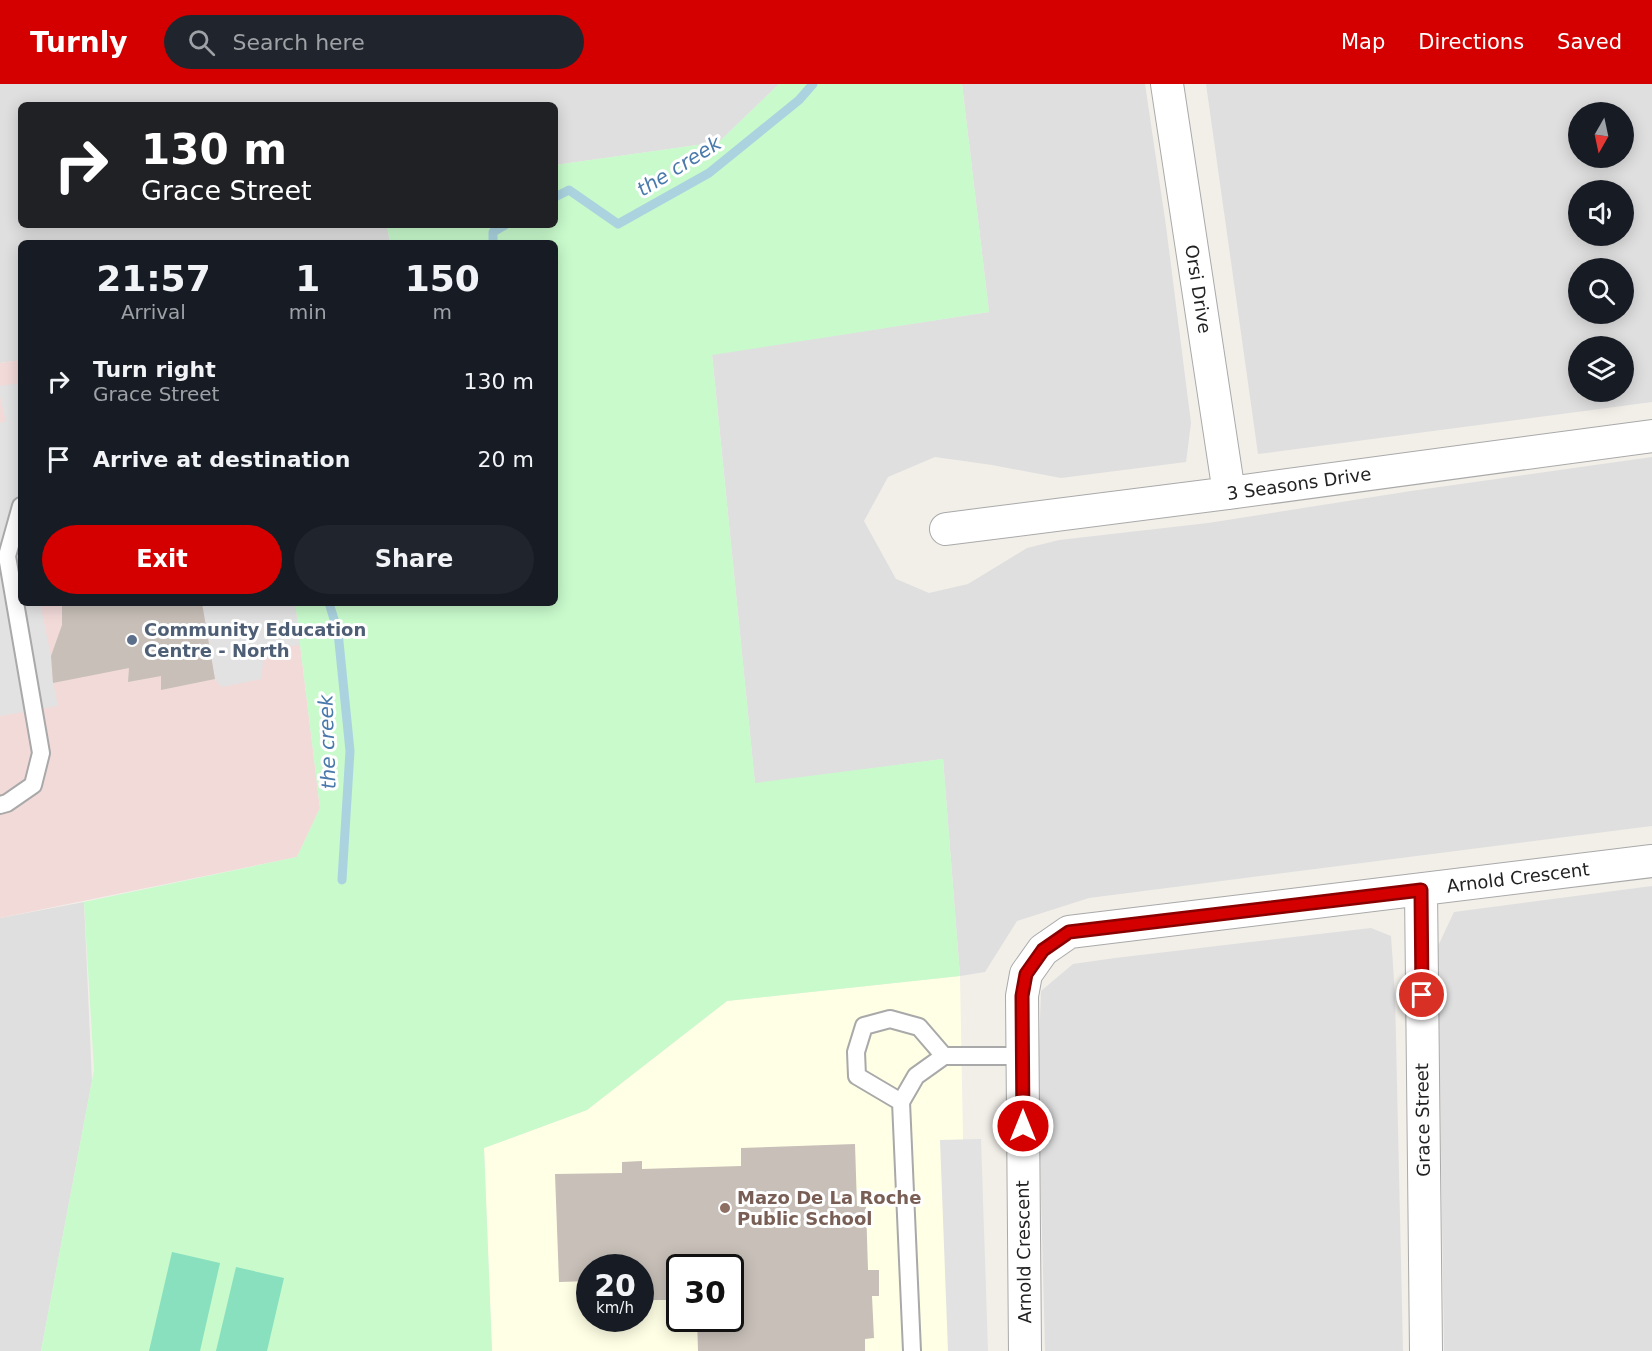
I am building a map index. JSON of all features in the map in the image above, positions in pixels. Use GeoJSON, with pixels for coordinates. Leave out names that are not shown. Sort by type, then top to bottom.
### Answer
{"type":"FeatureCollection","features":[{"type":"Feature","properties":{"kind":"street","name":"Orsi Drive"},"geometry":{"type":"LineString","coordinates":[[1167,84],[1229,493]]}},
{"type":"Feature","properties":{"kind":"street","name":"3 Seasons Drive"},"geometry":{"type":"LineString","coordinates":[[946,529],[1652,436]]}},
{"type":"Feature","properties":{"kind":"street","name":"Arnold Crescent"},"geometry":{"type":"LineString","coordinates":[[1025,1351],[1022,996],[1026,974],[1043,950],[1069,932],[1652,861]]}},
{"type":"Feature","properties":{"kind":"street","name":"Grace Street"},"geometry":{"type":"LineString","coordinates":[[1421,890],[1426,1351]]}},
{"type":"Feature","properties":{"kind":"lane"},"geometry":{"type":"LineString","coordinates":[[0,805],[7,803],[33,785],[41,753],[7,556],[18,517]]}},
{"type":"Feature","properties":{"kind":"lane"},"geometry":{"type":"LineString","coordinates":[[901,1102],[857,1076],[856,1052],[864,1026],[890,1019],[919,1027],[944,1056]]}},
{"type":"Feature","properties":{"kind":"lane"},"geometry":{"type":"LineString","coordinates":[[912,1351],[901,1102],[915,1076],[944,1056],[1022,1056]]}},
{"type":"Feature","properties":{"kind":"shaded area"},"geometry":{"type":"Polygon","coordinates":[[[0,84],[779,84],[719,142],[558,165],[558,102],[18,102],[18,228],[388,228],[390,240],[18,240],[18,360],[0,363],[0,84]]]}},
{"type":"Feature","properties":{"kind":"shaded area"},"geometry":{"type":"Polygon","coordinates":[[[962,84],[1145,84],[1191,423],[1186,462],[1061,478],[935,457],[888,477],[864,521],[896,579],[929,593],[968,584],[1027,548],[1059,540],[1208,523],[1411,491],[1652,457],[1652,826],[1089,898],[1017,921],[985,972],[960,976],[943,759],[755,784],[712,354],[989,312],[962,84]]]}},
{"type":"Feature","properties":{"kind":"shaded area"},"geometry":{"type":"Polygon","coordinates":[[[1206,84],[1652,84],[1652,402],[1258,454],[1206,84]]]}},
{"type":"Feature","properties":{"kind":"shaded area"},"geometry":{"type":"Polygon","coordinates":[[[18,360],[18,606],[295,606],[320,808],[297,857],[0,918],[0,363],[18,360]]]}},
{"type":"Feature","properties":{"kind":"shaded area"},"geometry":{"type":"Polygon","coordinates":[[[18,383],[18,606],[41,606],[58,706],[0,716],[0,423],[6,421],[0,386],[18,383]]]}},
{"type":"Feature","properties":{"kind":"shaded area"},"geometry":{"type":"Polygon","coordinates":[[[203,606],[295,606],[300,645],[265,649],[261,679],[222,687],[215,679],[203,606]]]}},
{"type":"Feature","properties":{"kind":"shaded area"},"geometry":{"type":"Polygon","coordinates":[[[1652,886],[1652,1351],[1444,1351],[1438,946],[1454,912],[1652,886]]]}},
{"type":"Feature","properties":{"kind":"shaded area"},"geometry":{"type":"Polygon","coordinates":[[[84,902],[92,1081],[41,1351],[0,1351],[0,918],[84,902]]]}},
{"type":"Feature","properties":{"kind":"shaded area"},"geometry":{"type":"Polygon","coordinates":[[[1371,928],[1391,936],[1395,994],[1403,1351],[1045,1351],[1038,1077],[1041,991],[1073,964],[1371,928]]]}},
{"type":"Feature","properties":{"kind":"shaded area","name":"Mazo De La Roche Public School"},"geometry":{"type":"Polygon","coordinates":[[[960,976],[967,1351],[492,1351],[484,1148],[587,1110],[727,1001],[960,976]]]}},
{"type":"Feature","properties":{"kind":"shaded area"},"geometry":{"type":"Polygon","coordinates":[[[981,1139],[988,1351],[948,1351],[940,1140],[981,1139]]]}},
{"type":"Feature","properties":{"kind":"green space"},"geometry":{"type":"Polygon","coordinates":[[[779,84],[962,84],[989,312],[712,355],[755,783],[943,759],[960,976],[727,1001],[587,1110],[484,1148],[492,1351],[41,1351],[94,1070],[84,902],[297,857],[320,808],[295,606],[558,606],[558,240],[390,240],[388,228],[558,228],[558,165],[719,142],[779,84]]]}},
{"type":"Feature","properties":{"kind":"green space"},"geometry":{"type":"Polygon","coordinates":[[[172,1252],[220,1263],[200,1351],[149,1351],[172,1252]]]}},
{"type":"Feature","properties":{"kind":"green space"},"geometry":{"type":"Polygon","coordinates":[[[236,1267],[284,1278],[267,1351],[216,1351],[236,1267]]]}},
{"type":"Feature","properties":{"kind":"building","name":"Community Education Centre - North"},"geometry":{"type":"Polygon","coordinates":[[[62,606],[203,606],[215,679],[161,690],[161,676],[128,682],[129,668],[53,683],[51,656],[62,625],[62,606]]]}},
{"type":"Feature","properties":{"kind":"building"},"geometry":{"type":"Polygon","coordinates":[[[855,1144],[857,1206],[866,1206],[868,1270],[879,1270],[879,1296],[872,1296],[874,1338],[865,1339],[865,1351],[698,1351],[697,1332],[744,1332],[744,1254],[666,1254],[666,1300],[654,1300],[654,1254],[576,1254],[576,1281],[559,1282],[555,1174],[622,1173],[622,1162],[642,1161],[642,1169],[741,1166],[741,1148],[855,1144]]]}},
{"type":"Feature","properties":{"kind":"waterway","name":"the creek"},"geometry":{"type":"LineString","coordinates":[[558,196],[569,190],[618,224],[709,173],[799,100],[813,84]]}},
{"type":"Feature","properties":{"kind":"waterway","name":"the creek"},"geometry":{"type":"LineString","coordinates":[[493,240],[493,232],[500,228]]}},
{"type":"Feature","properties":{"kind":"waterway","name":"the creek"},"geometry":{"type":"LineString","coordinates":[[330,606],[338,632],[350,751],[342,880]]}},
{"type":"Feature","properties":{"kind":"place","name":"Community Education Centre - North"},"geometry":{"type":"Point","coordinates":[132,640]}},
{"type":"Feature","properties":{"kind":"place","name":"Mazo De La Roche Public School"},"geometry":{"type":"Point","coordinates":[725,1208]}},
{"type":"Feature","properties":{"kind":"route"},"geometry":{"type":"LineString","coordinates":[[1023,1126],[1022,996],[1026,974],[1043,950],[1069,932],[1421,890],[1422,995]]}}]}
